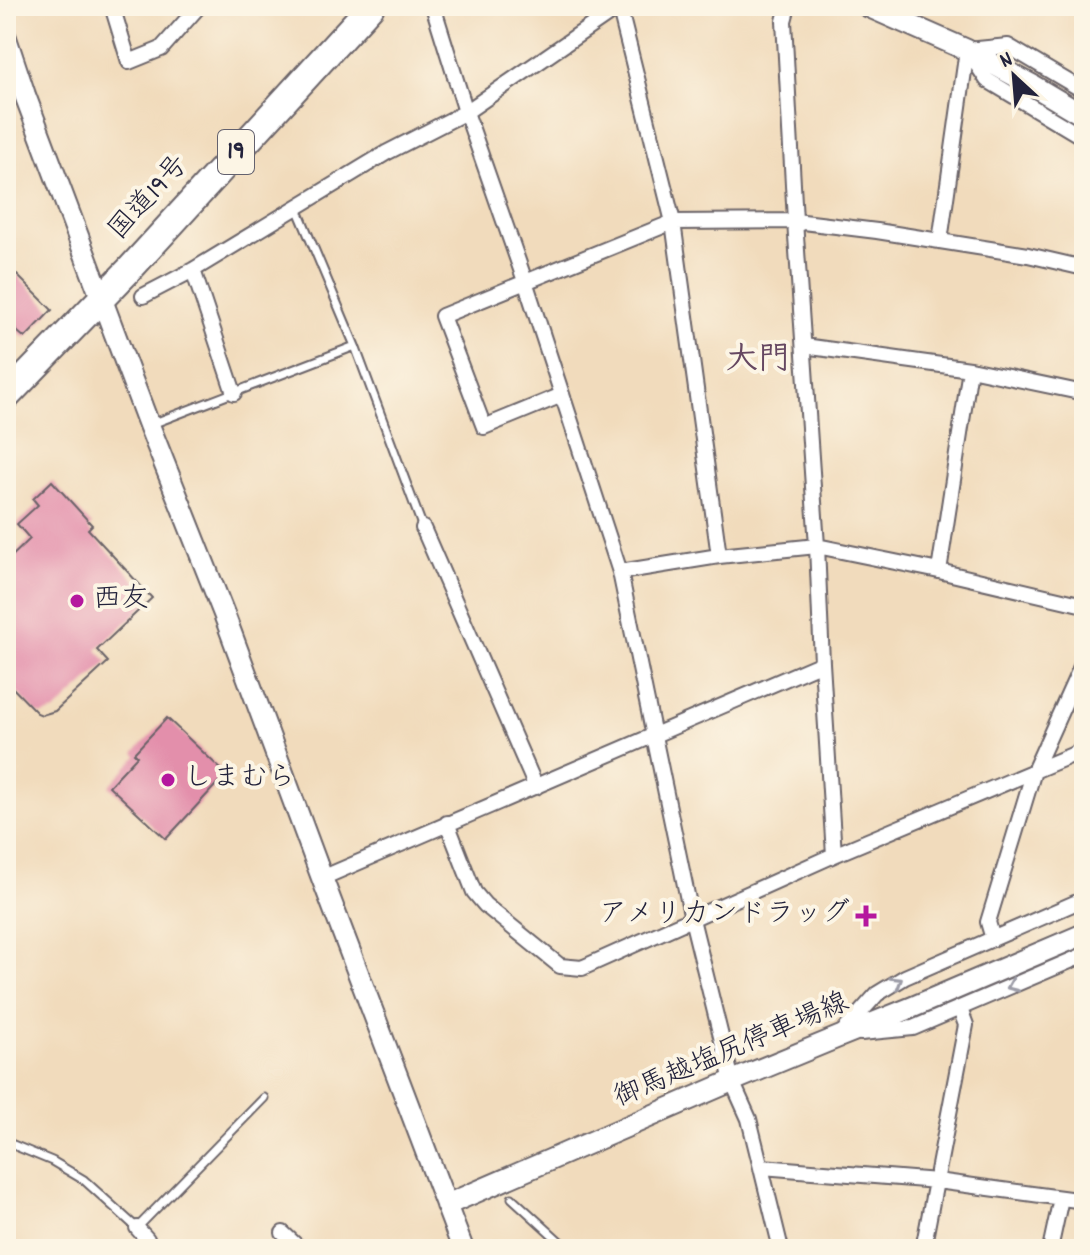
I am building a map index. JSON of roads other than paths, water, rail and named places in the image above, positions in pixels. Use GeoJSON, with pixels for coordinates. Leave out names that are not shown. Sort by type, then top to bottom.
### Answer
{"type":"FeatureCollection","features":[{"type":"Feature","properties":{"kind":"highway","name":"国道19号"},"geometry":{"type":"LineString","coordinates":[[6,397],[102,299],[371,6]]}},
{"type":"Feature","properties":{"kind":"street"},"geometry":{"type":"LineString","coordinates":[[112,6],[129,62],[161,49],[199,6]]}},
{"type":"Feature","properties":{"kind":"street"},"geometry":{"type":"LineString","coordinates":[[433,6],[620,572],[692,919],[732,1081],[749,1119],[781,1249]]}},
{"type":"Feature","properties":{"kind":"street"},"geometry":{"type":"LineString","coordinates":[[143,296],[193,270],[386,153],[466,112],[620,6],[673,222],[719,556]]}},
{"type":"Feature","properties":{"kind":"street"},"geometry":{"type":"LineString","coordinates":[[788,6],[784,21],[834,855]]}},
{"type":"Feature","properties":{"kind":"street"},"geometry":{"type":"LineString","coordinates":[[877,8],[967,50],[1084,116]]}},
{"type":"Feature","properties":{"kind":"street"},"geometry":{"type":"LineString","coordinates":[[6,38],[149,425],[224,614],[463,1249]]}},
{"type":"Feature","properties":{"kind":"street"},"geometry":{"type":"LineString","coordinates":[[967,50],[1008,46],[1084,91]]}},
{"type":"Feature","properties":{"kind":"street"},"geometry":{"type":"LineString","coordinates":[[940,241],[967,50]]}},
{"type":"Feature","properties":{"kind":"street"},"geometry":{"type":"LineString","coordinates":[[967,50],[987,80],[1084,138]]}},
{"type":"Feature","properties":{"kind":"street"},"geometry":{"type":"LineString","coordinates":[[562,395],[484,427],[442,316],[673,222],[795,221],[1028,255],[1084,268]]}},
{"type":"Feature","properties":{"kind":"street"},"geometry":{"type":"LineString","coordinates":[[193,270],[234,393]]}},
{"type":"Feature","properties":{"kind":"street"},"geometry":{"type":"LineString","coordinates":[[804,346],[970,369],[1084,393]]}},
{"type":"Feature","properties":{"kind":"street"},"geometry":{"type":"LineString","coordinates":[[939,571],[970,369]]}},
{"type":"Feature","properties":{"kind":"street"},"geometry":{"type":"LineString","coordinates":[[423,528],[536,787]]}},
{"type":"Feature","properties":{"kind":"street"},"geometry":{"type":"LineString","coordinates":[[620,572],[719,556],[817,546],[1084,605]]}},
{"type":"Feature","properties":{"kind":"street"},"geometry":{"type":"LineString","coordinates":[[993,939],[988,922],[1034,771],[1084,660]]}},
{"type":"Feature","properties":{"kind":"street"},"geometry":{"type":"LineString","coordinates":[[322,878],[822,663]]}},
{"type":"Feature","properties":{"kind":"street"},"geometry":{"type":"LineString","coordinates":[[447,823],[474,892],[485,905],[560,966],[582,968],[834,855],[1084,750]]}},
{"type":"Feature","properties":{"kind":"street"},"geometry":{"type":"LineString","coordinates":[[841,1036],[877,994],[905,977],[1084,899]]}},
{"type":"Feature","properties":{"kind":"street","name":"御馬越塩尻停車場線"},"geometry":{"type":"LineString","coordinates":[[446,1205],[1084,934]]}},
{"type":"Feature","properties":{"kind":"street"},"geometry":{"type":"LineString","coordinates":[[841,1036],[913,1028],[1084,955]]}},
{"type":"Feature","properties":{"kind":"street"},"geometry":{"type":"LineString","coordinates":[[923,1249],[966,1025],[960,1009]]}},
{"type":"Feature","properties":{"kind":"street"},"geometry":{"type":"LineString","coordinates":[[762,1167],[937,1181],[1084,1201]]}},
{"type":"Feature","properties":{"kind":"street"},"geometry":{"type":"LineString","coordinates":[[1050,1249],[1061,1198]]}},
{"type":"Feature","properties":{"kind":"street"},"geometry":{"type":"LineString","coordinates":[[283,1233],[300,1249]]}},
{"type":"Feature","properties":{"kind":"lane"},"geometry":{"type":"LineString","coordinates":[[296,206],[355,346],[423,528]]}},
{"type":"Feature","properties":{"kind":"lane"},"geometry":{"type":"LineString","coordinates":[[149,425],[355,346]]}},
{"type":"Feature","properties":{"kind":"lane"},"geometry":{"type":"LineString","coordinates":[[6,1142],[52,1161],[84,1180],[145,1241],[264,1098]]}},
{"type":"Feature","properties":{"kind":"lane"},"geometry":{"type":"LineString","coordinates":[[512,1198],[568,1249]]}},
{"type":"Feature","properties":{"kind":"place","name":"西友"},"geometry":{"type":"Point","coordinates":[77,601]}},
{"type":"Feature","properties":{"kind":"place","name":"しまむら"},"geometry":{"type":"Point","coordinates":[168,780]}},
{"type":"Feature","properties":{"kind":"place","name":"アメリカンドラッグ"},"geometry":{"type":"Point","coordinates":[866,916]}},
{"type":"Feature","properties":{"kind":"district","name":"大門"},"geometry":{"type":"Point","coordinates":[758,362]}}]}
